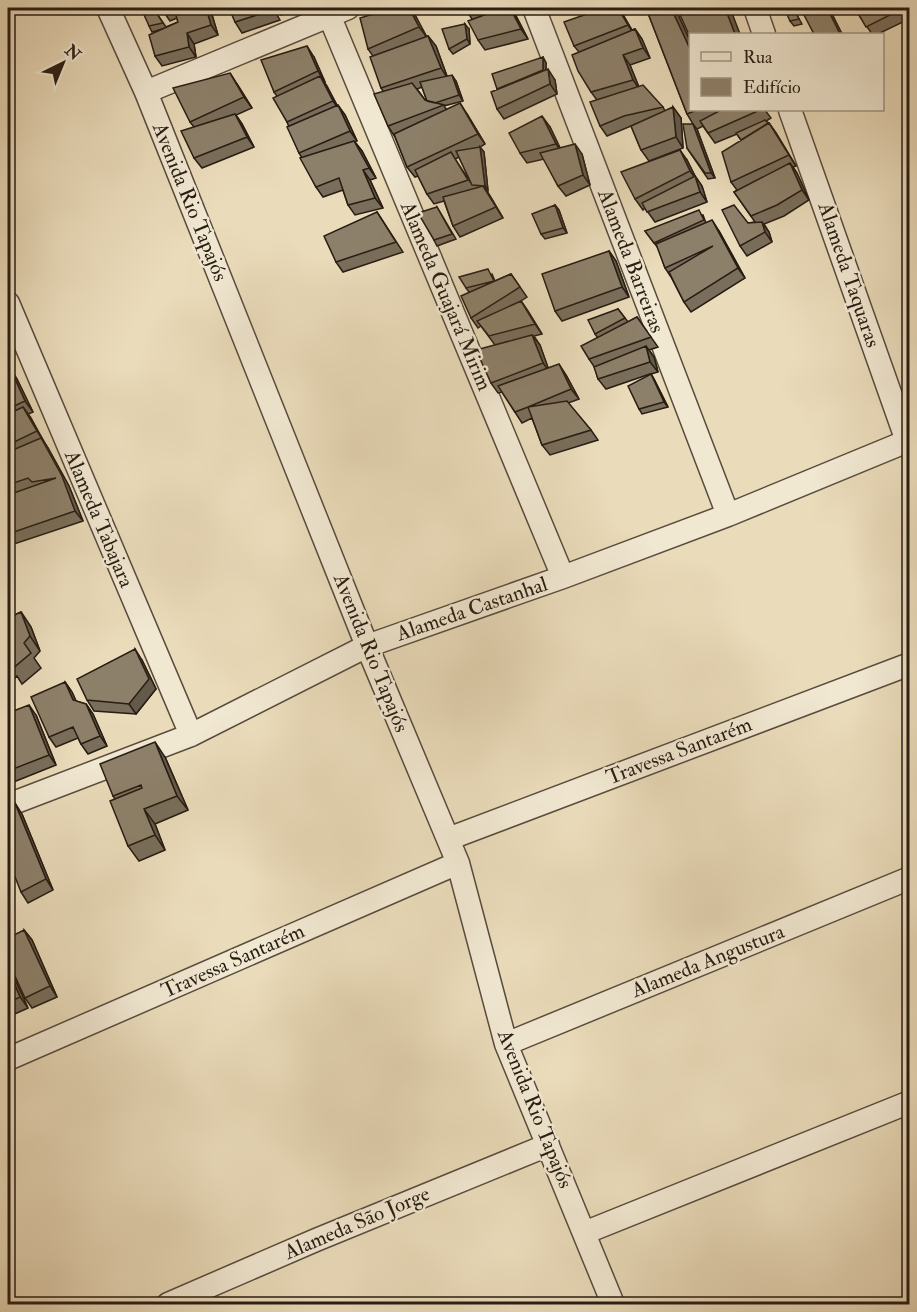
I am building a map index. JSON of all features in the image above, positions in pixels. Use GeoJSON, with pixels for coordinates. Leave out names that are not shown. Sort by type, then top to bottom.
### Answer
{"type":"FeatureCollection","features":[{"type":"Feature","properties":{"kind":"street","name":"Avenida Rio Tapajós"},"geometry":{"type":"LineString","coordinates":[[108,8],[146,92],[367,646],[458,863],[506,1044],[613,1305]]}},
{"type":"Feature","properties":{"kind":"street","name":"Alameda Barreiras"},"geometry":{"type":"LineString","coordinates":[[534,8],[728,515]]}},
{"type":"Feature","properties":{"kind":"street"},"geometry":{"type":"LineString","coordinates":[[755,8],[764,33]]}},
{"type":"Feature","properties":{"kind":"street"},"geometry":{"type":"LineString","coordinates":[[146,92],[339,11]]}},
{"type":"Feature","properties":{"kind":"street","name":"Alameda Guajará Mirim"},"geometry":{"type":"LineString","coordinates":[[339,11],[563,577]]}},
{"type":"Feature","properties":{"kind":"street","name":"Alameda Taquaras"},"geometry":{"type":"LineString","coordinates":[[790,111],[908,441]]}},
{"type":"Feature","properties":{"kind":"street","name":"Alameda Tabajara"},"geometry":{"type":"LineString","coordinates":[[8,303],[191,735]]}},
{"type":"Feature","properties":{"kind":"street","name":"Alameda Castanhal"},"geometry":{"type":"LineString","coordinates":[[8,805],[191,735],[367,646],[563,577],[728,515],[908,441]]}},
{"type":"Feature","properties":{"kind":"street","name":"Travessa Santarém"},"geometry":{"type":"LineString","coordinates":[[448,839],[909,664]]}},
{"type":"Feature","properties":{"kind":"street","name":"Travessa Santarém"},"geometry":{"type":"LineString","coordinates":[[8,1059],[458,863]]}},
{"type":"Feature","properties":{"kind":"street","name":"Alameda Angustura"},"geometry":{"type":"LineString","coordinates":[[506,1044],[909,878]]}},
{"type":"Feature","properties":{"kind":"street"},"geometry":{"type":"LineString","coordinates":[[584,1233],[909,1102]]}},
{"type":"Feature","properties":{"kind":"street","name":"Alameda São Jorge"},"geometry":{"type":"LineString","coordinates":[[168,1305],[316,1240],[548,1145]]}},
{"type":"Feature","properties":{"kind":"building"},"geometry":{"type":"Polygon","coordinates":[[[141,8],[153,8],[163,23],[149,26],[141,8]]]}},
{"type":"Feature","properties":{"kind":"building"},"geometry":{"type":"Polygon","coordinates":[[[206,8],[211,25],[187,33],[189,47],[155,56],[149,35],[178,22],[174,9],[206,8]]]}},
{"type":"Feature","properties":{"kind":"building"},"geometry":{"type":"Polygon","coordinates":[[[229,8],[272,8],[273,10],[235,22],[229,8]]]}},
{"type":"Feature","properties":{"kind":"building"},"geometry":{"type":"Polygon","coordinates":[[[393,8],[409,8],[419,27],[368,49],[360,18],[393,8]]]}},
{"type":"Feature","properties":{"kind":"building"},"geometry":{"type":"Polygon","coordinates":[[[503,8],[510,8],[521,29],[478,40],[468,21],[503,8]]]}},
{"type":"Feature","properties":{"kind":"building"},"geometry":{"type":"Polygon","coordinates":[[[604,8],[618,8],[628,25],[574,46],[564,22],[604,8]]]}},
{"type":"Feature","properties":{"kind":"building"},"geometry":{"type":"Polygon","coordinates":[[[646,8],[671,8],[689,47],[689,111],[694,111],[687,114],[646,8]]]}},
{"type":"Feature","properties":{"kind":"building"},"geometry":{"type":"Polygon","coordinates":[[[677,8],[725,8],[735,33],[689,33],[677,8]]]}},
{"type":"Feature","properties":{"kind":"building"},"geometry":{"type":"Polygon","coordinates":[[[784,8],[793,8],[799,19],[790,21],[784,8]]]}},
{"type":"Feature","properties":{"kind":"building"},"geometry":{"type":"Polygon","coordinates":[[[811,8],[827,8],[840,33],[813,33],[803,13],[811,8]]]}},
{"type":"Feature","properties":{"kind":"building"},"geometry":{"type":"Polygon","coordinates":[[[860,8],[899,8],[900,10],[866,27],[859,15],[860,8]]]}},
{"type":"Feature","properties":{"kind":"building"},"geometry":{"type":"Polygon","coordinates":[[[465,24],[467,39],[449,49],[442,29],[465,24]]]}},
{"type":"Feature","properties":{"kind":"building"},"geometry":{"type":"Polygon","coordinates":[[[635,29],[643,48],[623,55],[633,80],[591,92],[578,71],[572,55],[635,29]]]}},
{"type":"Feature","properties":{"kind":"building"},"geometry":{"type":"Polygon","coordinates":[[[428,36],[441,68],[381,88],[370,57],[428,36]]]}},
{"type":"Feature","properties":{"kind":"building"},"geometry":{"type":"Polygon","coordinates":[[[307,46],[318,71],[274,92],[261,60],[307,46]]]}},
{"type":"Feature","properties":{"kind":"building"},"geometry":{"type":"Polygon","coordinates":[[[543,57],[543,70],[497,89],[492,74],[543,57]]]}},
{"type":"Feature","properties":{"kind":"building"},"geometry":{"type":"Polygon","coordinates":[[[548,69],[550,84],[497,109],[491,92],[548,69]]]}},
{"type":"Feature","properties":{"kind":"building"},"geometry":{"type":"Polygon","coordinates":[[[230,73],[244,97],[190,122],[173,88],[230,73]]]}},
{"type":"Feature","properties":{"kind":"building"},"geometry":{"type":"Polygon","coordinates":[[[452,75],[459,95],[435,103],[427,101],[420,82],[452,75]]]}},
{"type":"Feature","properties":{"kind":"building"},"geometry":{"type":"Polygon","coordinates":[[[320,76],[333,101],[287,122],[273,98],[320,76]]]}},
{"type":"Feature","properties":{"kind":"building"},"geometry":{"type":"Polygon","coordinates":[[[412,83],[425,100],[444,105],[388,126],[374,94],[412,83]]]}},
{"type":"Feature","properties":{"kind":"building"},"geometry":{"type":"Polygon","coordinates":[[[643,85],[663,107],[624,116],[600,126],[590,102],[643,85]]]}},
{"type":"Feature","properties":{"kind":"building"},"geometry":{"type":"Polygon","coordinates":[[[460,103],[478,134],[407,167],[394,134],[460,103]]]}},
{"type":"Feature","properties":{"kind":"building"},"geometry":{"type":"Polygon","coordinates":[[[338,105],[350,131],[299,153],[287,127],[338,105]]]}},
{"type":"Feature","properties":{"kind":"building"},"geometry":{"type":"Polygon","coordinates":[[[673,107],[676,137],[641,150],[631,126],[673,107]]]}},
{"type":"Feature","properties":{"kind":"building"},"geometry":{"type":"Polygon","coordinates":[[[719,111],[758,111],[708,133],[700,121],[719,111]]]}},
{"type":"Feature","properties":{"kind":"building"},"geometry":{"type":"Polygon","coordinates":[[[235,114],[247,137],[194,158],[181,131],[235,114]]]}},
{"type":"Feature","properties":{"kind":"building"},"geometry":{"type":"Polygon","coordinates":[[[542,116],[556,144],[520,153],[509,133],[542,116]]]}},
{"type":"Feature","properties":{"kind":"building"},"geometry":{"type":"Polygon","coordinates":[[[765,120],[768,123],[741,140],[736,133],[765,120]]]}},
{"type":"Feature","properties":{"kind":"building"},"geometry":{"type":"Polygon","coordinates":[[[769,123],[789,155],[731,182],[722,152],[769,123]]]}},
{"type":"Feature","properties":{"kind":"building"},"geometry":{"type":"Polygon","coordinates":[[[683,124],[693,124],[711,173],[705,173],[687,148],[683,124]]]}},
{"type":"Feature","properties":{"kind":"building"},"geometry":{"type":"Polygon","coordinates":[[[354,141],[369,168],[363,170],[375,198],[348,205],[339,178],[316,187],[300,158],[354,141]]]}},
{"type":"Feature","properties":{"kind":"building"},"geometry":{"type":"Polygon","coordinates":[[[575,144],[583,175],[558,186],[540,153],[575,144]]]}},
{"type":"Feature","properties":{"kind":"building"},"geometry":{"type":"Polygon","coordinates":[[[480,147],[485,186],[472,185],[456,151],[480,147]]]}},
{"type":"Feature","properties":{"kind":"building"},"geometry":{"type":"Polygon","coordinates":[[[680,150],[690,171],[635,199],[621,172],[680,150]]]}},
{"type":"Feature","properties":{"kind":"building"},"geometry":{"type":"Polygon","coordinates":[[[451,152],[468,180],[427,194],[415,170],[451,152]]]}},
{"type":"Feature","properties":{"kind":"building"},"geometry":{"type":"Polygon","coordinates":[[[790,163],[802,190],[777,205],[751,216],[734,192],[790,163]]]}},
{"type":"Feature","properties":{"kind":"building"},"geometry":{"type":"Polygon","coordinates":[[[695,176],[700,192],[647,212],[642,203],[695,176]]]}},
{"type":"Feature","properties":{"kind":"building"},"geometry":{"type":"Polygon","coordinates":[[[483,186],[496,207],[453,226],[443,197],[483,186]]]}},
{"type":"Feature","properties":{"kind":"building"},"geometry":{"type":"Polygon","coordinates":[[[555,205],[563,228],[541,234],[532,214],[555,205]]]}},
{"type":"Feature","properties":{"kind":"building"},"geometry":{"type":"Polygon","coordinates":[[[734,205],[748,223],[762,222],[765,232],[740,246],[722,210],[734,205]]]}},
{"type":"Feature","properties":{"kind":"building"},"geometry":{"type":"Polygon","coordinates":[[[437,207],[452,234],[434,240],[418,213],[437,207]]]}},
{"type":"Feature","properties":{"kind":"building"},"geometry":{"type":"Polygon","coordinates":[[[699,210],[704,220],[654,243],[645,231],[699,210]]]}},
{"type":"Feature","properties":{"kind":"building"},"geometry":{"type":"Polygon","coordinates":[[[377,212],[396,242],[336,262],[324,236],[377,212]]]}},
{"type":"Feature","properties":{"kind":"building"},"geometry":{"type":"Polygon","coordinates":[[[712,220],[738,268],[684,302],[669,272],[713,246],[665,268],[656,244],[712,220]]]}},
{"type":"Feature","properties":{"kind":"building"},"geometry":{"type":"Polygon","coordinates":[[[609,251],[622,287],[555,311],[542,274],[609,251]]]}},
{"type":"Feature","properties":{"kind":"building"},"geometry":{"type":"Polygon","coordinates":[[[488,269],[494,281],[466,288],[459,277],[488,269]]]}},
{"type":"Feature","properties":{"kind":"building"},"geometry":{"type":"Polygon","coordinates":[[[511,274],[520,287],[471,318],[461,296],[511,274]]]}},
{"type":"Feature","properties":{"kind":"building"},"geometry":{"type":"Polygon","coordinates":[[[521,301],[535,324],[489,336],[477,321],[521,301]]]}},
{"type":"Feature","properties":{"kind":"building"},"geometry":{"type":"Polygon","coordinates":[[[618,309],[625,318],[595,334],[588,320],[618,309]]]}},
{"type":"Feature","properties":{"kind":"building"},"geometry":{"type":"Polygon","coordinates":[[[637,317],[651,337],[589,359],[581,346],[637,317]]]}},
{"type":"Feature","properties":{"kind":"building"},"geometry":{"type":"Polygon","coordinates":[[[532,335],[543,363],[491,383],[476,350],[532,335]]]}},
{"type":"Feature","properties":{"kind":"building"},"geometry":{"type":"Polygon","coordinates":[[[646,346],[650,362],[598,379],[594,367],[646,346]]]}},
{"type":"Feature","properties":{"kind":"building"},"geometry":{"type":"Polygon","coordinates":[[[559,364],[571,389],[515,412],[498,386],[559,364]]]}},
{"type":"Feature","properties":{"kind":"building"},"geometry":{"type":"Polygon","coordinates":[[[10,368],[25,401],[8,409],[8,369],[10,368]]]}},
{"type":"Feature","properties":{"kind":"building"},"geometry":{"type":"Polygon","coordinates":[[[651,374],[664,402],[639,409],[628,386],[651,374]]]}},
{"type":"Feature","properties":{"kind":"building"},"geometry":{"type":"Polygon","coordinates":[[[567,401],[591,430],[542,445],[528,407],[567,401]]]}},
{"type":"Feature","properties":{"kind":"building"},"geometry":{"type":"Polygon","coordinates":[[[23,407],[37,431],[8,445],[8,414],[23,407]]]}},
{"type":"Feature","properties":{"kind":"building"},"geometry":{"type":"Polygon","coordinates":[[[41,438],[62,476],[75,511],[8,534],[8,495],[56,478],[32,482],[28,478],[8,485],[8,452],[41,438]]]}},
{"type":"Feature","properties":{"kind":"building"},"geometry":{"type":"Polygon","coordinates":[[[21,612],[30,636],[24,643],[31,653],[12,669],[8,662],[8,618],[21,612]]]}},
{"type":"Feature","properties":{"kind":"building"},"geometry":{"type":"Polygon","coordinates":[[[135,649],[149,679],[129,704],[87,700],[77,679],[135,649]]]}},
{"type":"Feature","properties":{"kind":"building"},"geometry":{"type":"Polygon","coordinates":[[[65,682],[73,700],[86,704],[100,736],[81,744],[73,727],[49,737],[31,697],[65,682]]]}},
{"type":"Feature","properties":{"kind":"building"},"geometry":{"type":"Polygon","coordinates":[[[29,705],[49,755],[8,771],[8,713],[29,705]]]}},
{"type":"Feature","properties":{"kind":"building"},"geometry":{"type":"Polygon","coordinates":[[[155,742],[177,796],[144,809],[155,835],[128,846],[110,801],[142,788],[141,785],[113,796],[100,764],[155,742]]]}},
{"type":"Feature","properties":{"kind":"building"},"geometry":{"type":"Polygon","coordinates":[[[15,803],[46,879],[21,892],[8,859],[8,807],[15,803]]]}},
{"type":"Feature","properties":{"kind":"building"},"geometry":{"type":"Polygon","coordinates":[[[24,930],[50,986],[25,998],[8,961],[8,938],[24,930]]]}},
{"type":"Feature","properties":{"kind":"building"},"geometry":{"type":"Polygon","coordinates":[[[8,969],[20,997],[8,1003],[8,969]]]}}]}
